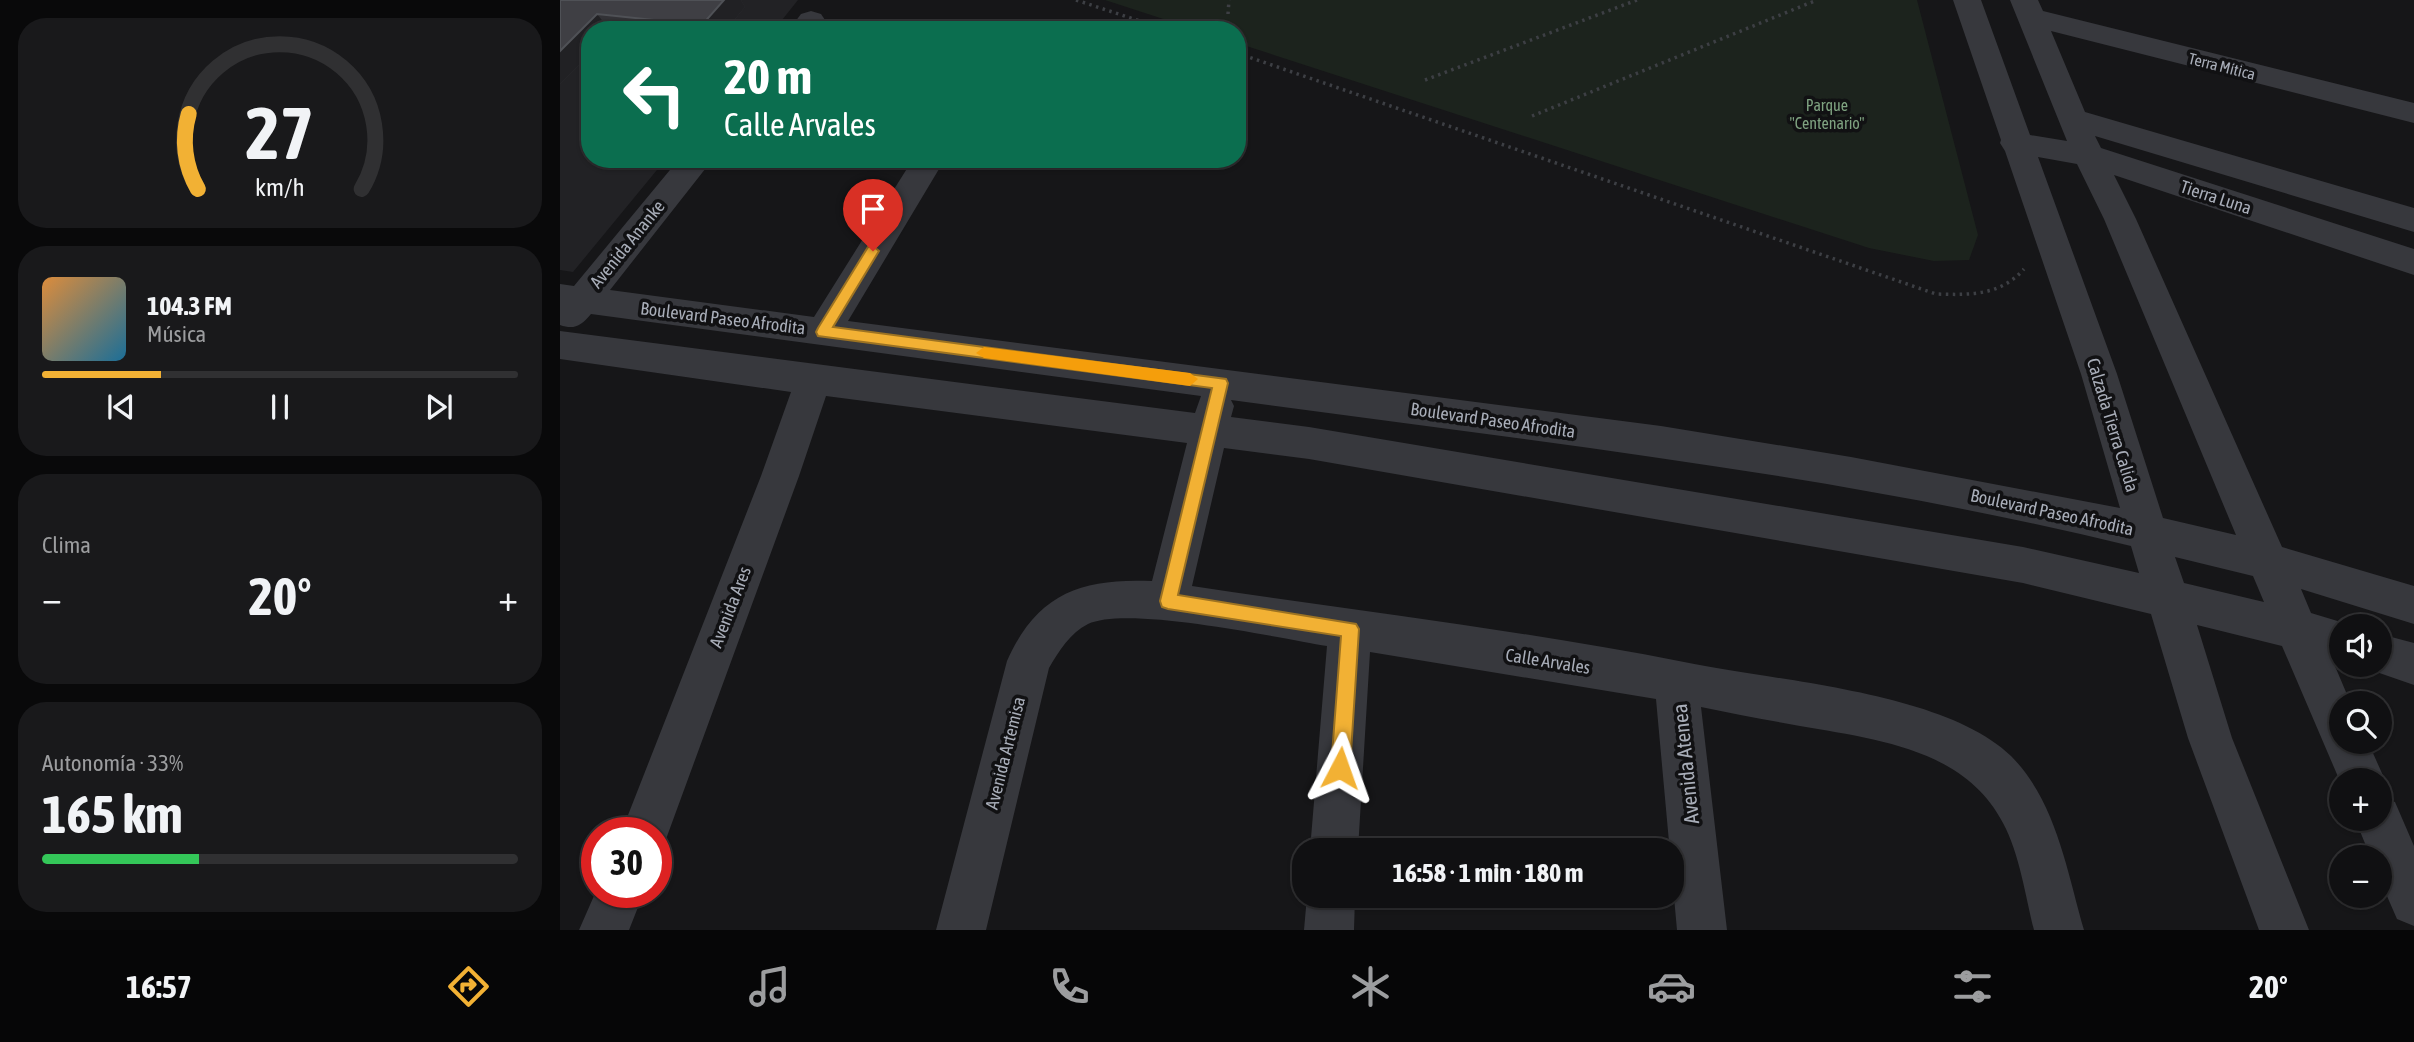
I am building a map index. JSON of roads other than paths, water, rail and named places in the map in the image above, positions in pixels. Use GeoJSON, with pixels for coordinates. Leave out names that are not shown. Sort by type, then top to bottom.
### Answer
{"type":"FeatureCollection","features":[{"type":"Feature","properties":{"kind":"street","name":"Calzada Tierra Calida"},"geometry":{"type":"LineString","coordinates":[[1967,0],[2015,143],[2099,374],[2210,738],[2284,930]]}},
{"type":"Feature","properties":{"kind":"street","name":"Terra Mítica"},"geometry":{"type":"LineString","coordinates":[[2027,9],[2414,113]]}},
{"type":"Feature","properties":{"kind":"street"},"geometry":{"type":"LineString","coordinates":[[2027,9],[2071,118],[2120,219],[2329,704]]}},
{"type":"Feature","properties":{"kind":"street","name":"Tierra Luna"},"geometry":{"type":"LineString","coordinates":[[2071,118],[2414,220]]}},
{"type":"Feature","properties":{"kind":"street","name":"Tierra Luna"},"geometry":{"type":"LineString","coordinates":[[2015,143],[2088,155],[2414,262]]}},
{"type":"Feature","properties":{"kind":"street"},"geometry":{"type":"LineString","coordinates":[[2216,198],[2217,161]]}},
{"type":"Feature","properties":{"kind":"street","name":"Avenida Ananke"},"geometry":{"type":"LineString","coordinates":[[560,330],[571,299],[689,168]]}},
{"type":"Feature","properties":{"kind":"street"},"geometry":{"type":"LineString","coordinates":[[823,332],[923,168]]}},
{"type":"Feature","properties":{"kind":"street"},"geometry":{"type":"LineString","coordinates":[[2346,240],[2347,200]]}},
{"type":"Feature","properties":{"kind":"street","name":"Boulevard Paseo Afrodita"},"geometry":{"type":"LineString","coordinates":[[571,299],[1675,444],[1984,497],[2145,532],[2269,561],[2414,605]]}},
{"type":"Feature","properties":{"kind":"street"},"geometry":{"type":"LineString","coordinates":[[560,345],[1309,443],[2023,565],[2329,638]]}},
{"type":"Feature","properties":{"kind":"street","name":"Avenida Ares"},"geometry":{"type":"LineString","coordinates":[[651,817],[775,489],[813,380]]}},
{"type":"Feature","properties":{"kind":"street"},"geometry":{"type":"LineString","coordinates":[[1168,601],[1221,383]]}},
{"type":"Feature","properties":{"kind":"street","name":"Calle Arvales"},"geometry":{"type":"LineString","coordinates":[[1089,602],[1127,599],[1168,601],[1350,629],[1676,681],[1879,720],[1927,734],[1964,749],[1993,771],[2014,797],[2032,833],[2059,930]]}},
{"type":"Feature","properties":{"kind":"street","name":"Avenida Artemisa"},"geometry":{"type":"LineString","coordinates":[[961,930],[1029,661],[1044,634],[1057,621],[1089,602]]}},
{"type":"Feature","properties":{"kind":"street"},"geometry":{"type":"LineString","coordinates":[[1336,838],[1350,629]]}},
{"type":"Feature","properties":{"kind":"street"},"geometry":{"type":"LineString","coordinates":[[2392,658],[2414,664]]}},
{"type":"Feature","properties":{"kind":"street","name":"Avenida Atenea"},"geometry":{"type":"LineString","coordinates":[[1676,681],[1702,930]]}},
{"type":"Feature","properties":{"kind":"street"},"geometry":{"type":"LineString","coordinates":[[2383,831],[2414,902]]}},
{"type":"Feature","properties":{"kind":"street"},"geometry":{"type":"LineString","coordinates":[[604,930],[613,908]]}},
{"type":"Feature","properties":{"kind":"street"},"geometry":{"type":"LineString","coordinates":[[1329,930],[1330,908]]}},
{"type":"Feature","properties":{"kind":"park label","name":"Parque \"Centenario\""},"geometry":{"type":"Point","coordinates":[1827,114]}}]}
